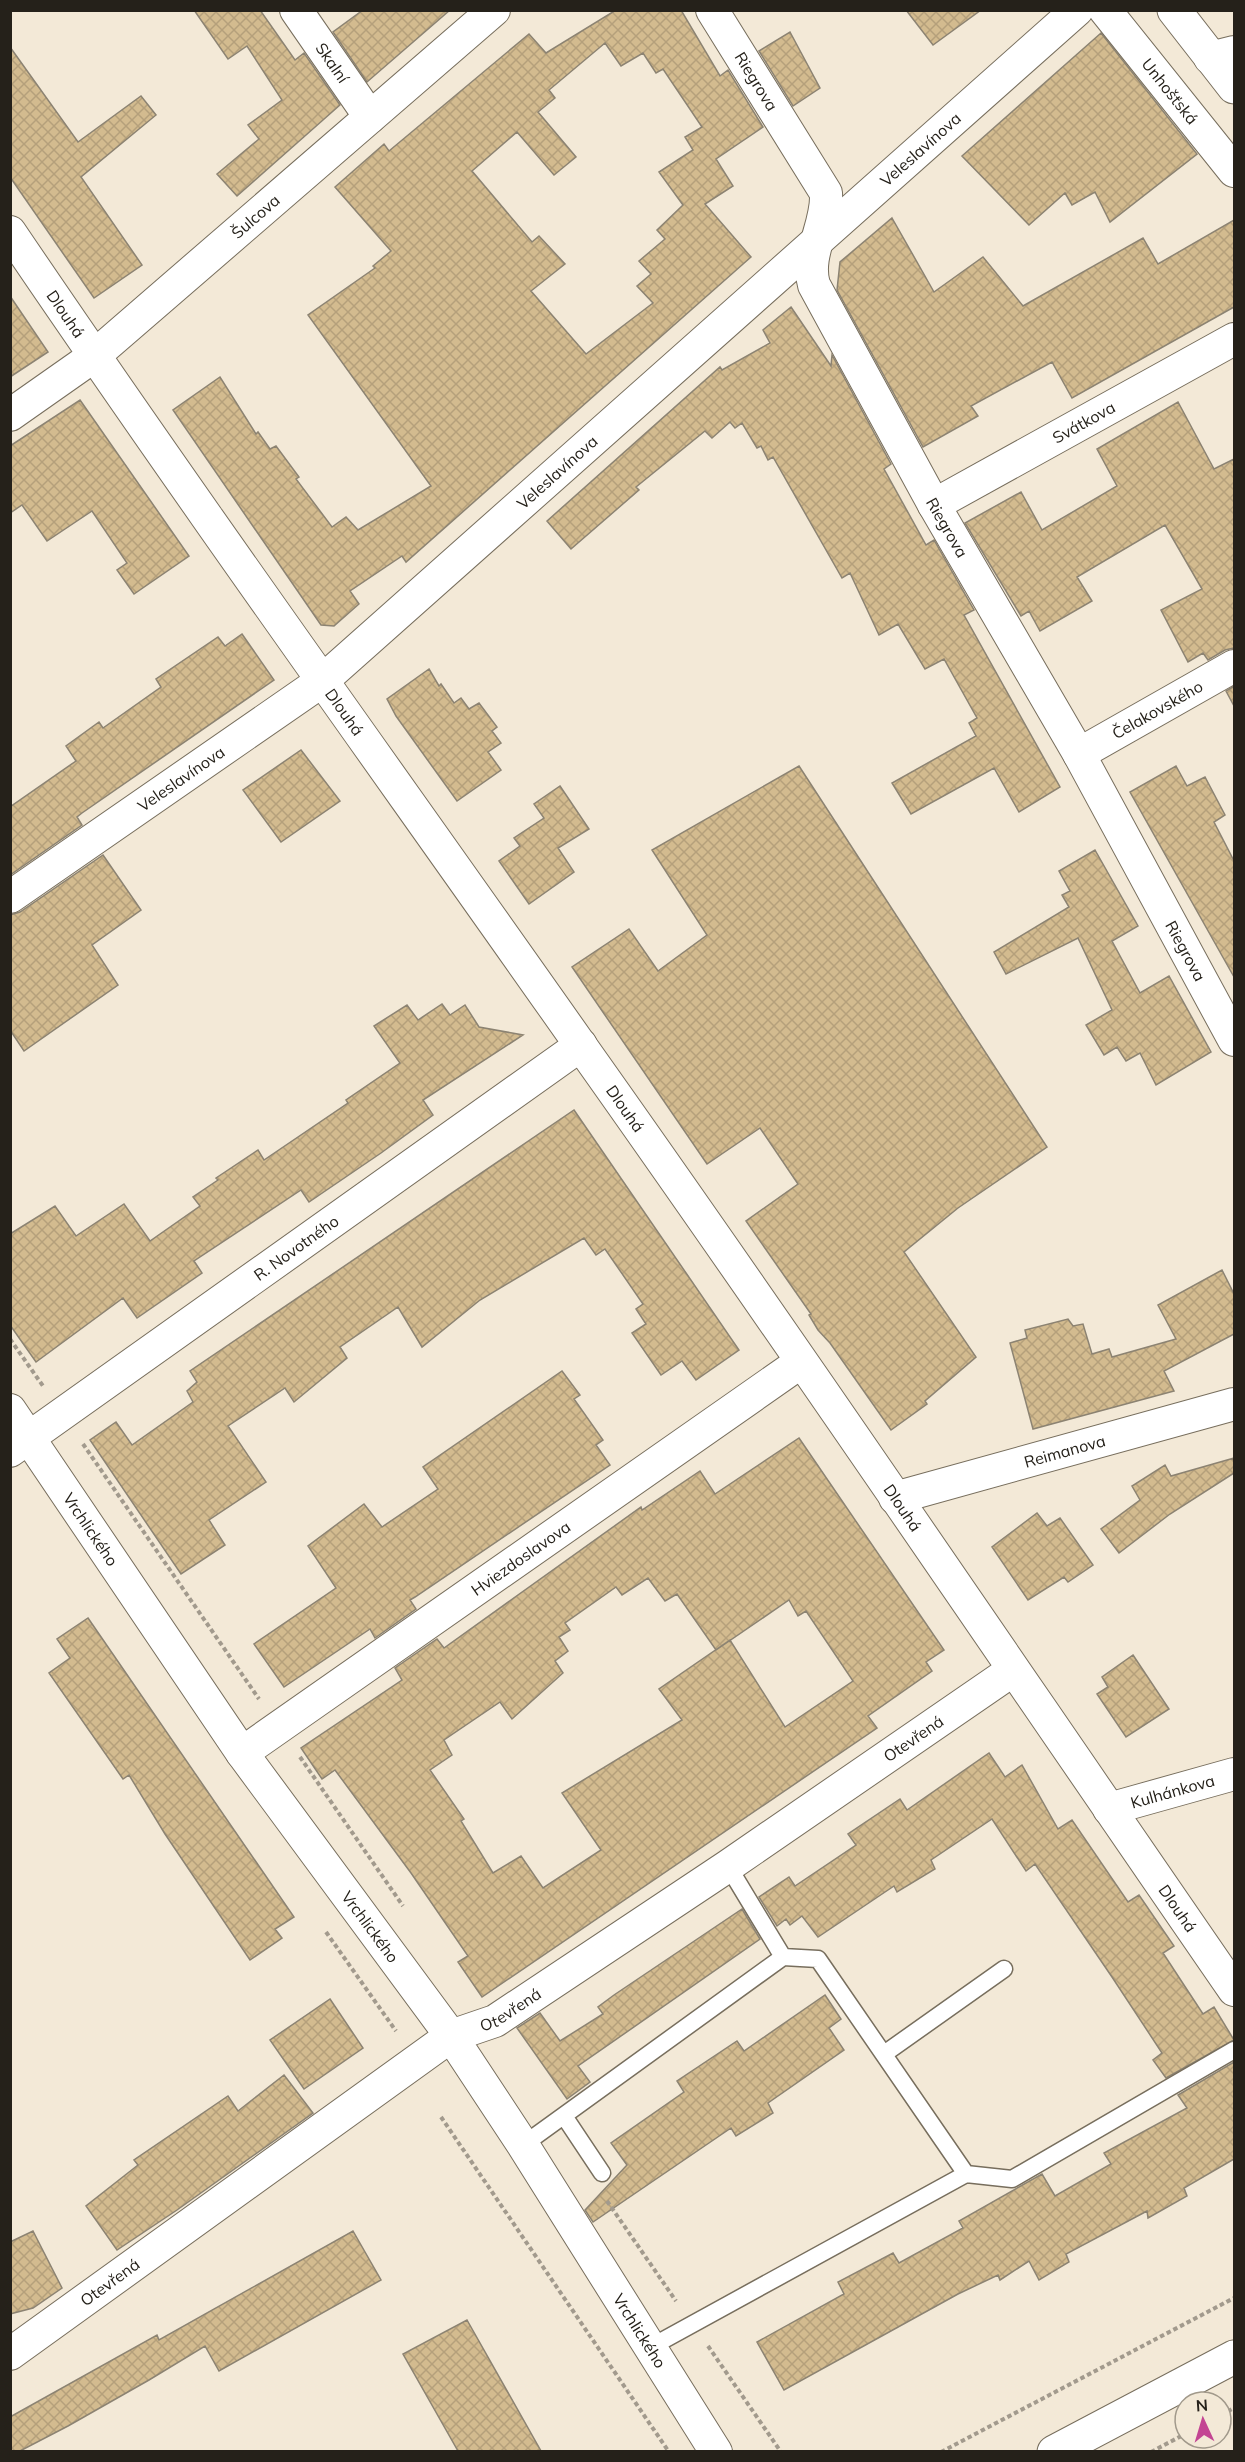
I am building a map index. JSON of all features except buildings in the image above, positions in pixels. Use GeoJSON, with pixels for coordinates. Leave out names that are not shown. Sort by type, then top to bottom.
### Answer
{"type":"FeatureCollection","features":[{"type":"Feature","properties":{"kind":"street","name":"Skalní"},"geometry":{"type":"LineString","coordinates":[[296,10],[370,117]]}},
{"type":"Feature","properties":{"kind":"street","name":"Šulcova"},"geometry":{"type":"LineString","coordinates":[[10,414],[94,356],[494,10]]}},
{"type":"Feature","properties":{"kind":"street","name":"Riegrova"},"geometry":{"type":"LineString","coordinates":[[712,10],[826,193],[827,209],[810,272],[814,285],[934,505],[1224,995],[1234,1040]]}},
{"type":"Feature","properties":{"kind":"street","name":"Veleslavínova"},"geometry":{"type":"LineString","coordinates":[[10,897],[322,681],[1077,10]]}},
{"type":"Feature","properties":{"kind":"street","name":"Unhošťská"},"geometry":{"type":"LineString","coordinates":[[1106,10],[1234,171]]}},
{"type":"Feature","properties":{"kind":"street"},"geometry":{"type":"LineString","coordinates":[[1174,10],[1222,55],[1234,87]]}},
{"type":"Feature","properties":{"kind":"street","name":"Dlouhá"},"geometry":{"type":"LineString","coordinates":[[10,232],[322,681],[581,1045],[1234,1990]]}},
{"type":"Feature","properties":{"kind":"street","name":"Svátkova"},"geometry":{"type":"LineString","coordinates":[[934,505],[1234,339]]}},
{"type":"Feature","properties":{"kind":"street","name":"Čelakovského"},"geometry":{"type":"LineString","coordinates":[[1079,753],[1234,666]]}},
{"type":"Feature","properties":{"kind":"street","name":"R. Novotného"},"geometry":{"type":"LineString","coordinates":[[20,1444],[581,1045]]}},
{"type":"Feature","properties":{"kind":"street","name":"Hviezdoslavova"},"geometry":{"type":"LineString","coordinates":[[242,1753],[801,1362]]}},
{"type":"Feature","properties":{"kind":"street","name":"Reimanova"},"geometry":{"type":"LineString","coordinates":[[895,1498],[1234,1404]]}},
{"type":"Feature","properties":{"kind":"street","name":"Vrchlického"},"geometry":{"type":"LineString","coordinates":[[10,1410],[20,1444],[242,1753],[451,2036],[523,2145],[716,2451]]}},
{"type":"Feature","properties":{"kind":"street","name":"Otevřená"},"geometry":{"type":"LineString","coordinates":[[10,2354],[451,2036],[495,2021],[728,1866],[1013,1670]]}},
{"type":"Feature","properties":{"kind":"street","name":"Kulhánkova"},"geometry":{"type":"LineString","coordinates":[[1110,1809],[1234,1774]]}},
{"type":"Feature","properties":{"kind":"street"},"geometry":{"type":"LineString","coordinates":[[1054,2451],[1234,2357]]}},
{"type":"Feature","properties":{"kind":"lane"},"geometry":{"type":"LineString","coordinates":[[728,1866],[783,1957]]}},
{"type":"Feature","properties":{"kind":"lane"},"geometry":{"type":"LineString","coordinates":[[523,2145],[783,1957],[818,1959],[966,2174]]}},
{"type":"Feature","properties":{"kind":"lane"},"geometry":{"type":"LineString","coordinates":[[884,2054],[1004,1969]]}},
{"type":"Feature","properties":{"kind":"lane"},"geometry":{"type":"LineString","coordinates":[[649,2348],[966,2174],[1012,2179],[1234,2050]]}},
{"type":"Feature","properties":{"kind":"lane"},"geometry":{"type":"LineString","coordinates":[[564,2116],[602,2173]]}},
{"type":"Feature","properties":{"kind":"path"},"geometry":{"type":"LineString","coordinates":[[10,1339],[405,1909]]}},
{"type":"Feature","properties":{"kind":"path"},"geometry":{"type":"LineString","coordinates":[[321,1924],[399,2035]]}},
{"type":"Feature","properties":{"kind":"path"},"geometry":{"type":"LineString","coordinates":[[441,2117],[669,2451]]}},
{"type":"Feature","properties":{"kind":"path"},"geometry":{"type":"LineString","coordinates":[[606,2200],[781,2451]]}},
{"type":"Feature","properties":{"kind":"path"},"geometry":{"type":"LineString","coordinates":[[941,2451],[1234,2298]]}},
{"type":"Feature","properties":{"kind":"path"},"geometry":{"type":"LineString","coordinates":[[1151,2451],[1173,2440]]}}]}
